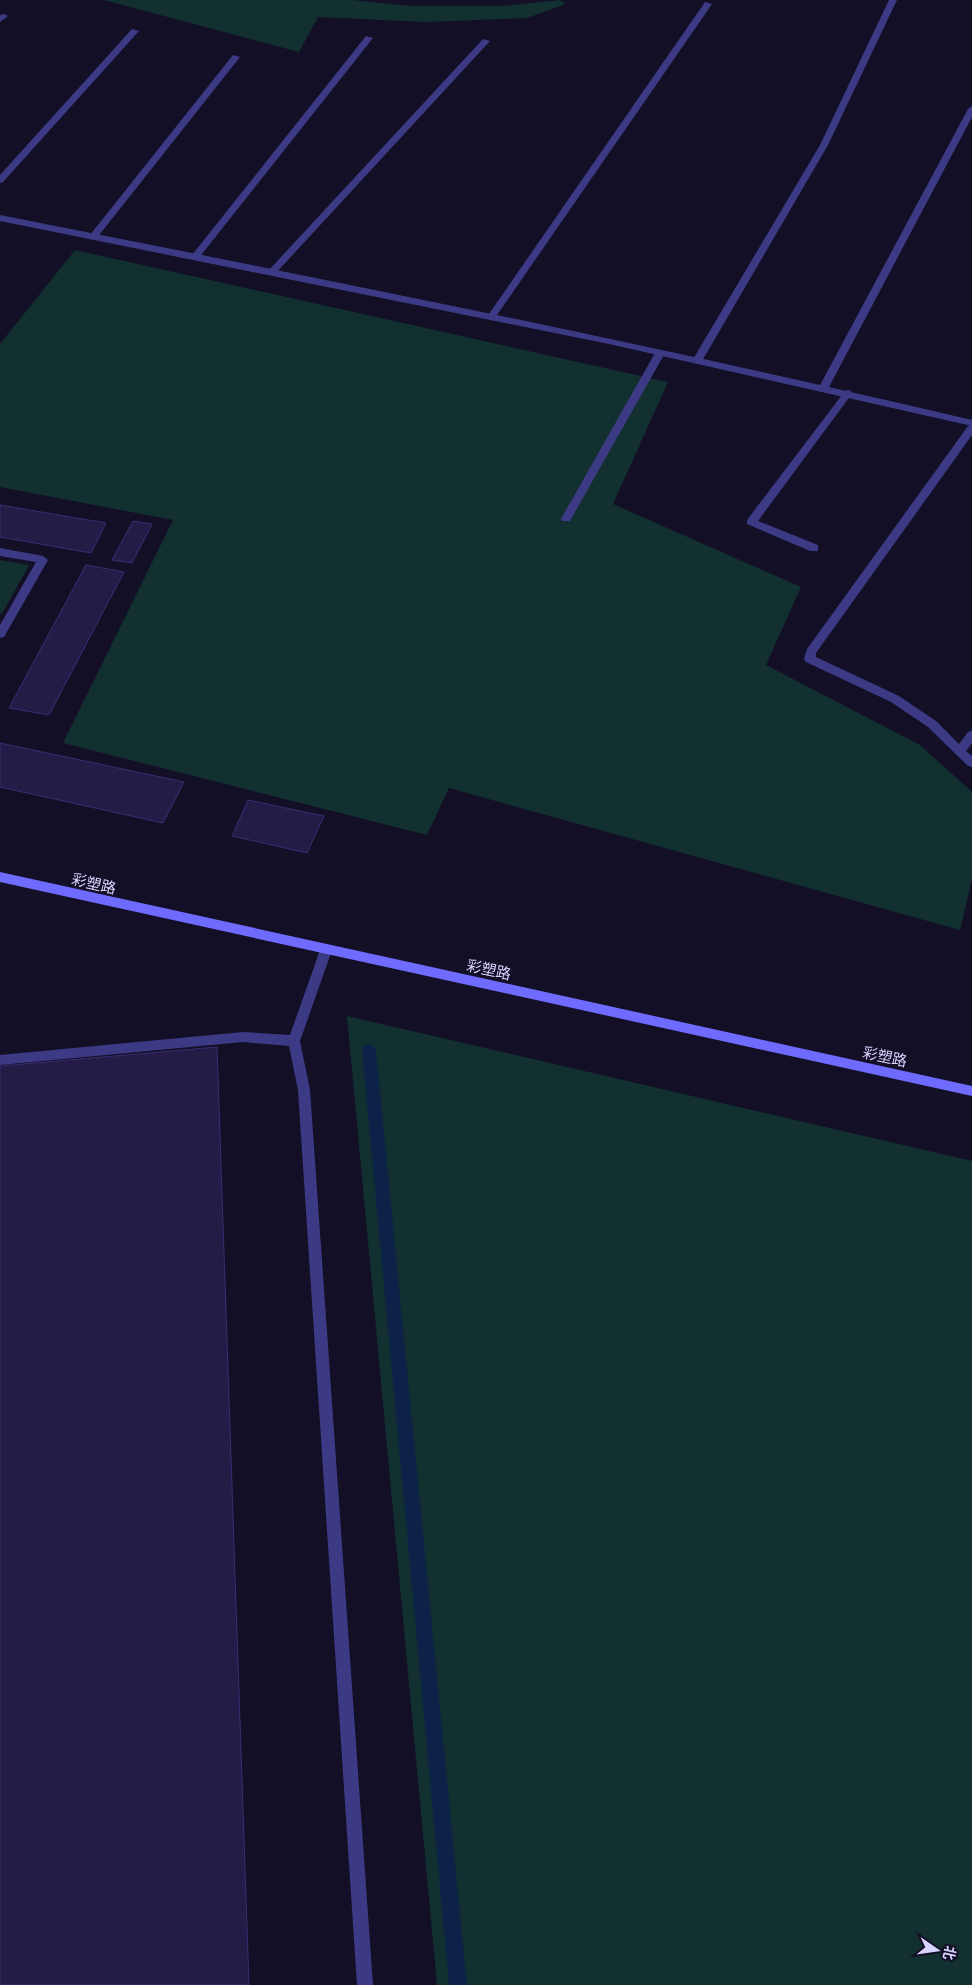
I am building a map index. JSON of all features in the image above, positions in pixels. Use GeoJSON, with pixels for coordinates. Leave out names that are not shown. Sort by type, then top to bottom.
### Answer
{"type":"FeatureCollection","features":[{"type":"Feature","properties":{"kind":"street"},"geometry":{"type":"LineString","coordinates":[[697,361],[824,145],[893,0]]}},
{"type":"Feature","properties":{"kind":"street"},"geometry":{"type":"LineString","coordinates":[[492,316],[708,4]]}},
{"type":"Feature","properties":{"kind":"street"},"geometry":{"type":"LineString","coordinates":[[0,180],[135,31]]}},
{"type":"Feature","properties":{"kind":"street"},"geometry":{"type":"LineString","coordinates":[[194,257],[369,38]]}},
{"type":"Feature","properties":{"kind":"street"},"geometry":{"type":"LineString","coordinates":[[272,272],[486,41]]}},
{"type":"Feature","properties":{"kind":"street"},"geometry":{"type":"LineString","coordinates":[[93,237],[236,57]]}},
{"type":"Feature","properties":{"kind":"street"},"geometry":{"type":"LineString","coordinates":[[824,387],[972,109]]}},
{"type":"Feature","properties":{"kind":"street"},"geometry":{"type":"LineString","coordinates":[[0,218],[492,316],[824,387],[972,423]]}},
{"type":"Feature","properties":{"kind":"street"},"geometry":{"type":"LineString","coordinates":[[566,519],[660,353]]}},
{"type":"Feature","properties":{"kind":"street"},"geometry":{"type":"LineString","coordinates":[[814,548],[751,522],[848,393]]}},
{"type":"Feature","properties":{"kind":"street"},"geometry":{"type":"LineString","coordinates":[[972,428],[811,652],[810,658],[895,699],[932,724],[972,763]]}},
{"type":"Feature","properties":{"kind":"street"},"geometry":{"type":"LineString","coordinates":[[0,552],[43,560],[0,634]]}},
{"type":"Feature","properties":{"kind":"street"},"geometry":{"type":"LineString","coordinates":[[960,751],[972,735]]}},
{"type":"Feature","properties":{"kind":"street","name":"彩塑路"},"geometry":{"type":"LineString","coordinates":[[0,877],[972,1091]]}},
{"type":"Feature","properties":{"kind":"street"},"geometry":{"type":"LineString","coordinates":[[326,950],[294,1041],[304,1090],[364,1985]]}},
{"type":"Feature","properties":{"kind":"street"},"geometry":{"type":"LineString","coordinates":[[0,1060],[243,1037],[294,1041]]}},
{"type":"Feature","properties":{"kind":"green space"},"geometry":{"type":"Polygon","coordinates":[[[104,0],[352,0],[409,6],[503,6],[560,0],[566,4],[527,18],[426,22],[318,17],[299,52],[104,0]]]}},
{"type":"Feature","properties":{"kind":"green space"},"geometry":{"type":"Polygon","coordinates":[[[75,250],[668,382],[613,504],[801,587],[766,665],[920,745],[972,792],[972,879],[960,930],[449,788],[427,835],[63,743],[173,520],[0,487],[0,344],[75,250]]]}},
{"type":"Feature","properties":{"kind":"green space"},"geometry":{"type":"Polygon","coordinates":[[[0,560],[29,565],[2,614],[0,613],[0,560]]]}},
{"type":"Feature","properties":{"kind":"green space"},"geometry":{"type":"Polygon","coordinates":[[[347,1016],[972,1161],[972,1985],[437,1985],[347,1016]]]}},
{"type":"Feature","properties":{"kind":"building"},"geometry":{"type":"Polygon","coordinates":[[[0,505],[106,523],[91,553],[0,537],[0,505]]]}},
{"type":"Feature","properties":{"kind":"building"},"geometry":{"type":"Polygon","coordinates":[[[133,521],[152,524],[132,563],[112,560],[133,521]]]}},
{"type":"Feature","properties":{"kind":"building"},"geometry":{"type":"Polygon","coordinates":[[[86,565],[124,572],[49,715],[9,708],[86,565]]]}},
{"type":"Feature","properties":{"kind":"building"},"geometry":{"type":"Polygon","coordinates":[[[0,743],[184,782],[163,823],[0,787],[0,743]]]}},
{"type":"Feature","properties":{"kind":"building"},"geometry":{"type":"Polygon","coordinates":[[[248,800],[324,816],[307,853],[232,836],[248,800]]]}},
{"type":"Feature","properties":{"kind":"building"},"geometry":{"type":"Polygon","coordinates":[[[217,1047],[249,1985],[0,1985],[0,1066],[217,1047]]]}},
{"type":"Feature","properties":{"kind":"waterway"},"geometry":{"type":"LineString","coordinates":[[369,1050],[458,1985]]}}]}
